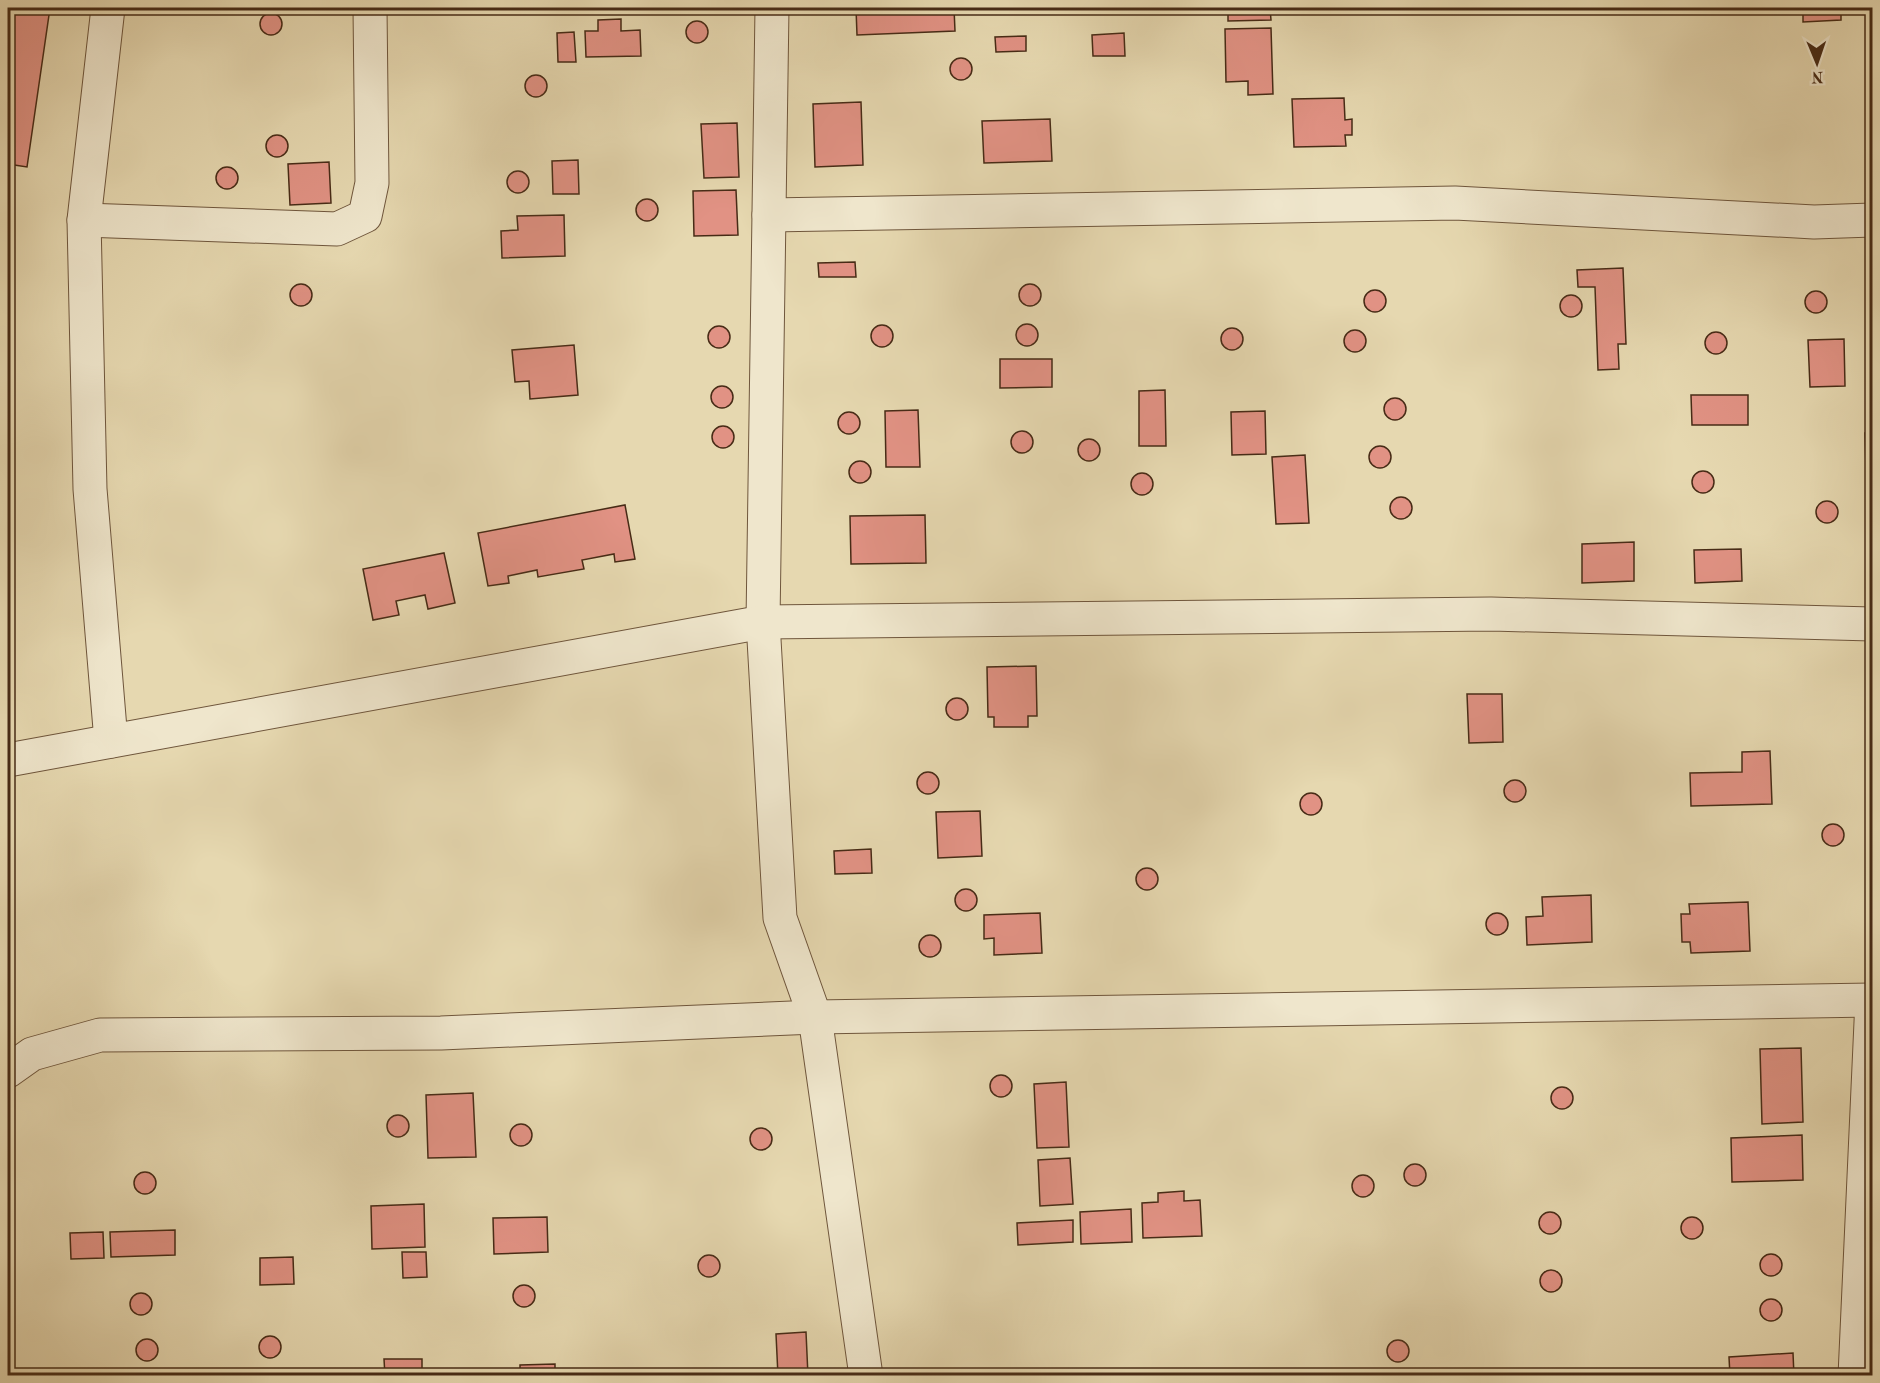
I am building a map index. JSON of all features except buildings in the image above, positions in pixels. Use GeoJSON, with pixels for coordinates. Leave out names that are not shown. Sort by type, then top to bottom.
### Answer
{"type":"FeatureCollection","features":[{"type":"Feature","properties":{"kind":"street"},"geometry":{"type":"LineString","coordinates":[[108,8],[84,220],[90,489],[111,741]]}},
{"type":"Feature","properties":{"kind":"street"},"geometry":{"type":"LineString","coordinates":[[84,220],[337,229],[365,216],[372,183],[370,8]]}},
{"type":"Feature","properties":{"kind":"street"},"geometry":{"type":"LineString","coordinates":[[772,8],[763,622],[780,918],[815,1017],[866,1376]]}},
{"type":"Feature","properties":{"kind":"street"},"geometry":{"type":"LineString","coordinates":[[769,215],[1455,203],[1814,222],[1872,220]]}},
{"type":"Feature","properties":{"kind":"street"},"geometry":{"type":"LineString","coordinates":[[8,760],[763,622],[1491,614],[1872,624]]}},
{"type":"Feature","properties":{"kind":"street"},"geometry":{"type":"LineString","coordinates":[[8,1071],[33,1054],[100,1035],[441,1033],[815,1017],[1872,1000],[1855,1376]]}}]}
